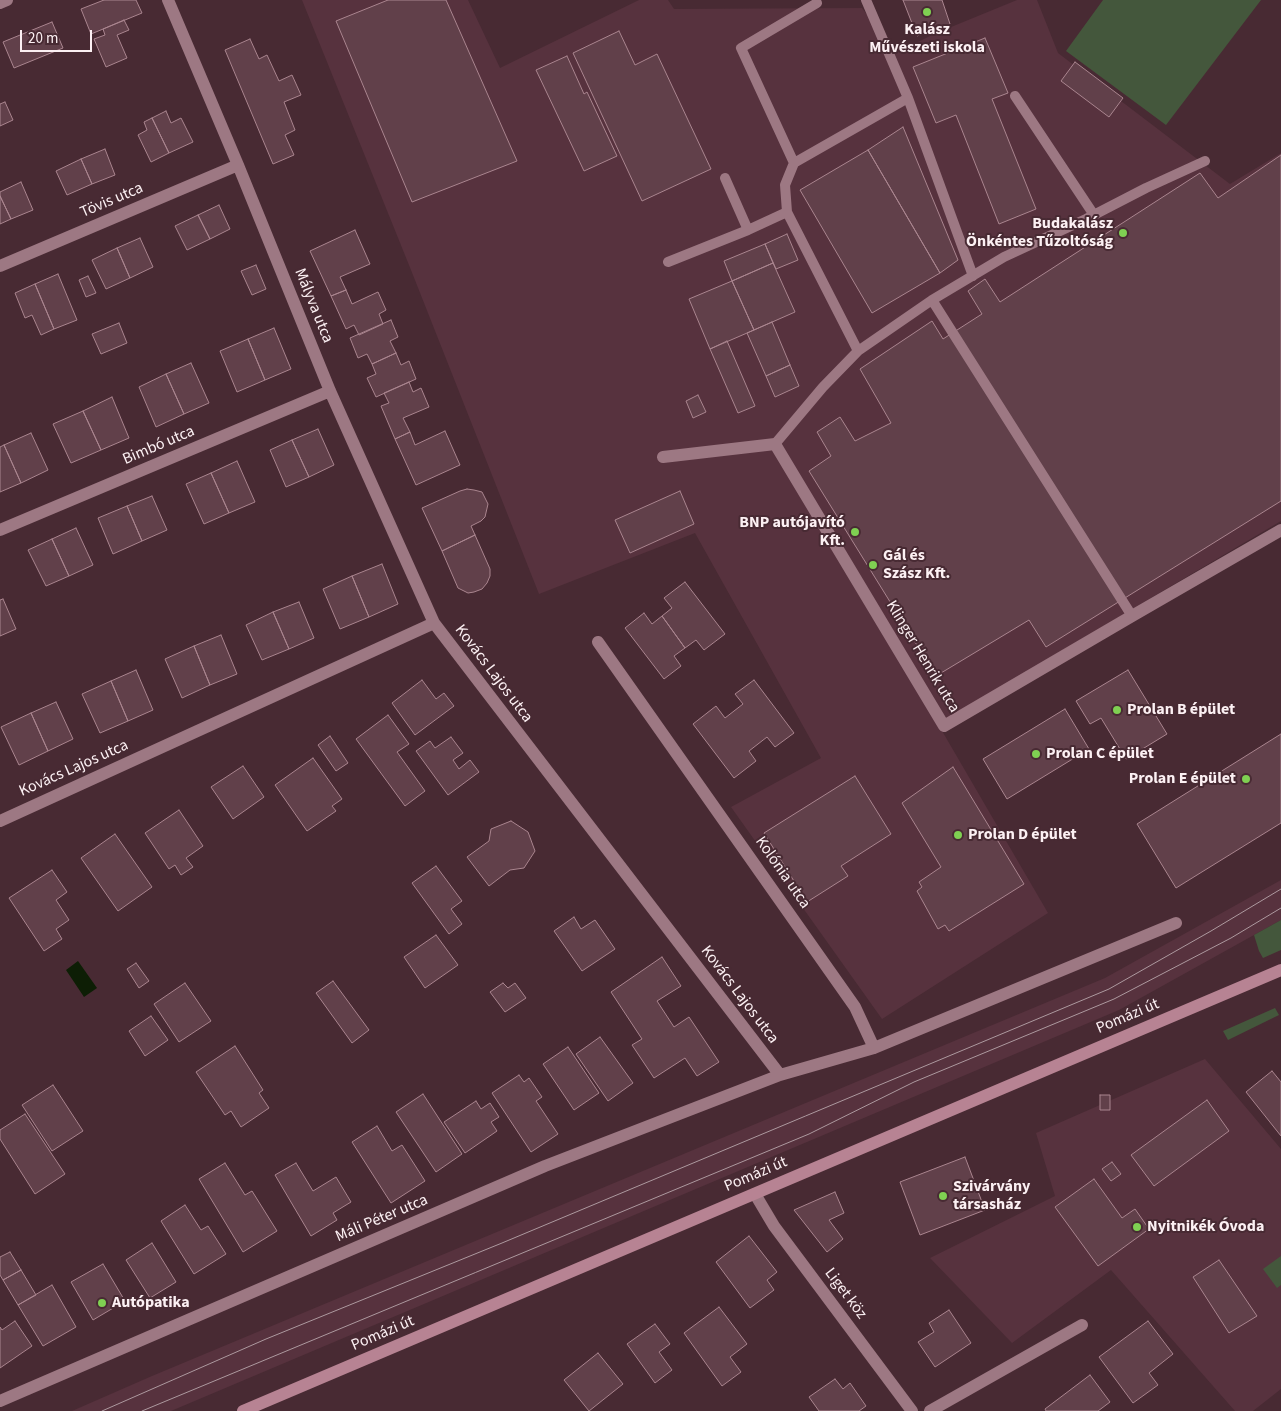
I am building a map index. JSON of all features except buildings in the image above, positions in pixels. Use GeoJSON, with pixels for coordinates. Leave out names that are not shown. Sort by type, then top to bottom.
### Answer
{"type":"FeatureCollection","features":[{"type":"Feature","properties":{"kind":"main road","name":"Pomázi út"},"geometry":{"type":"LineString","coordinates":[[243,1411],[1281,970]]}},
{"type":"Feature","properties":{"kind":"street"},"geometry":{"type":"LineString","coordinates":[[0,3],[7,0]]}},
{"type":"Feature","properties":{"kind":"street","name":"Mályva utca"},"geometry":{"type":"LineString","coordinates":[[168,0],[238,165],[330,391],[434,623]]}},
{"type":"Feature","properties":{"kind":"street","name":"Tövis utca"},"geometry":{"type":"LineString","coordinates":[[0,266],[238,165]]}},
{"type":"Feature","properties":{"kind":"street","name":"Bimbó utca"},"geometry":{"type":"LineString","coordinates":[[0,530],[330,391]]}},
{"type":"Feature","properties":{"kind":"street"},"geometry":{"type":"LineString","coordinates":[[663,457],[776,444]]}},
{"type":"Feature","properties":{"kind":"street","name":"Klinger Henrik utca"},"geometry":{"type":"LineString","coordinates":[[776,444],[944,726],[1281,530]]}},
{"type":"Feature","properties":{"kind":"street","name":"Kovács Lajos utca"},"geometry":{"type":"LineString","coordinates":[[0,821],[434,623],[780,1075]]}},
{"type":"Feature","properties":{"kind":"street","name":"Kolónia utca"},"geometry":{"type":"LineString","coordinates":[[598,642],[855,1006],[874,1048]]}},
{"type":"Feature","properties":{"kind":"street"},"geometry":{"type":"LineString","coordinates":[[780,1075],[874,1048],[1176,923]]}},
{"type":"Feature","properties":{"kind":"street","name":"Máli Péter utca"},"geometry":{"type":"LineString","coordinates":[[0,1401],[546,1166],[780,1075]]}},
{"type":"Feature","properties":{"kind":"street","name":"Liget köz"},"geometry":{"type":"LineString","coordinates":[[755,1194],[774,1226],[912,1411]]}},
{"type":"Feature","properties":{"kind":"street"},"geometry":{"type":"LineString","coordinates":[[930,1411],[1082,1325]]}},
{"type":"Feature","properties":{"kind":"lane"},"geometry":{"type":"LineString","coordinates":[[866,0],[908,98],[973,276]]}},
{"type":"Feature","properties":{"kind":"lane"},"geometry":{"type":"LineString","coordinates":[[794,163],[741,48],[817,3]]}},
{"type":"Feature","properties":{"kind":"lane"},"geometry":{"type":"LineString","coordinates":[[1015,96],[1094,215]]}},
{"type":"Feature","properties":{"kind":"lane"},"geometry":{"type":"LineString","coordinates":[[858,351],[787,212],[785,185],[794,163],[908,98]]}},
{"type":"Feature","properties":{"kind":"lane"},"geometry":{"type":"LineString","coordinates":[[776,444],[823,387],[858,351],[932,300],[1004,257],[1094,215],[1146,188],[1205,162]]}},
{"type":"Feature","properties":{"kind":"lane"},"geometry":{"type":"LineString","coordinates":[[725,178],[748,230]]}},
{"type":"Feature","properties":{"kind":"lane"},"geometry":{"type":"LineString","coordinates":[[668,262],[787,212]]}},
{"type":"Feature","properties":{"kind":"lane"},"geometry":{"type":"LineString","coordinates":[[932,300],[1132,616]]}},
{"type":"Feature","properties":{"kind":"shaded area"},"geometry":{"type":"Polygon","coordinates":[[[302,0],[468,0],[500,68],[639,0],[668,0],[674,9],[862,8],[896,53],[934,34],[1017,0],[1037,0],[1058,53],[1230,184],[1281,153],[1281,521],[938,724],[1048,913],[882,1019],[731,807],[821,758],[695,533],[539,594],[302,0]]]}},
{"type":"Feature","properties":{"kind":"shaded area"},"geometry":{"type":"Polygon","coordinates":[[[1103,0],[1261,0],[1166,125],[1066,51],[1103,0]]]}},
{"type":"Feature","properties":{"kind":"shaded area"},"geometry":{"type":"Polygon","coordinates":[[[1281,880],[1281,920],[1119,1010],[171,1411],[72,1411],[1105,978],[1281,880]]]}},
{"type":"Feature","properties":{"kind":"shaded area"},"geometry":{"type":"Polygon","coordinates":[[[1281,920],[1281,950],[1263,958],[1254,935],[1281,920]]]}},
{"type":"Feature","properties":{"kind":"shaded area"},"geometry":{"type":"Polygon","coordinates":[[[78,961],[97,988],[84,997],[66,970],[78,961]]]}},
{"type":"Feature","properties":{"kind":"shaded area"},"geometry":{"type":"Polygon","coordinates":[[[1275,1008],[1279,1015],[1228,1040],[1223,1031],[1275,1008]]]}},
{"type":"Feature","properties":{"kind":"shaded area","name":"Nyitnikék Óvoda"},"geometry":{"type":"Polygon","coordinates":[[[1205,1059],[1281,1149],[1281,1389],[1253,1411],[1235,1411],[1111,1270],[1012,1343],[930,1258],[1055,1196],[1036,1133],[1205,1059]]]}},
{"type":"Feature","properties":{"kind":"shaded area"},"geometry":{"type":"Polygon","coordinates":[[[1281,1256],[1281,1285],[1277,1288],[1263,1269],[1281,1256]]]}},
{"type":"Feature","properties":{"kind":"tram line"},"geometry":{"type":"LineString","coordinates":[[102,1411],[266,1339],[502,1243],[1109,989],[1281,889]]}},
{"type":"Feature","properties":{"kind":"tram line"},"geometry":{"type":"LineString","coordinates":[[142,1411],[809,1134],[914,1082],[1114,999],[1231,938],[1281,908]]}},
{"type":"Feature","properties":{"kind":"place","name":"Kalász Művészeti iskola"},"geometry":{"type":"Point","coordinates":[927,12]}},
{"type":"Feature","properties":{"kind":"place","name":"Budakalász Önkéntes Tűzoltóság"},"geometry":{"type":"Point","coordinates":[1123,233]}},
{"type":"Feature","properties":{"kind":"place","name":"BNP autójavító Kft."},"geometry":{"type":"Point","coordinates":[855,532]}},
{"type":"Feature","properties":{"kind":"place","name":"Gál és Szász Kft."},"geometry":{"type":"Point","coordinates":[873,565]}},
{"type":"Feature","properties":{"kind":"place","name":"Prolan B épület"},"geometry":{"type":"Point","coordinates":[1117,710]}},
{"type":"Feature","properties":{"kind":"place","name":"Prolan C épület"},"geometry":{"type":"Point","coordinates":[1036,754]}},
{"type":"Feature","properties":{"kind":"place","name":"Prolan E épület"},"geometry":{"type":"Point","coordinates":[1246,779]}},
{"type":"Feature","properties":{"kind":"place","name":"Prolan D épület"},"geometry":{"type":"Point","coordinates":[958,835]}},
{"type":"Feature","properties":{"kind":"place","name":"Szivárvány társasház"},"geometry":{"type":"Point","coordinates":[943,1196]}},
{"type":"Feature","properties":{"kind":"place","name":"Nyitnikék Óvoda"},"geometry":{"type":"Point","coordinates":[1137,1227]}},
{"type":"Feature","properties":{"kind":"place","name":"Autópatika"},"geometry":{"type":"Point","coordinates":[102,1303]}}]}
